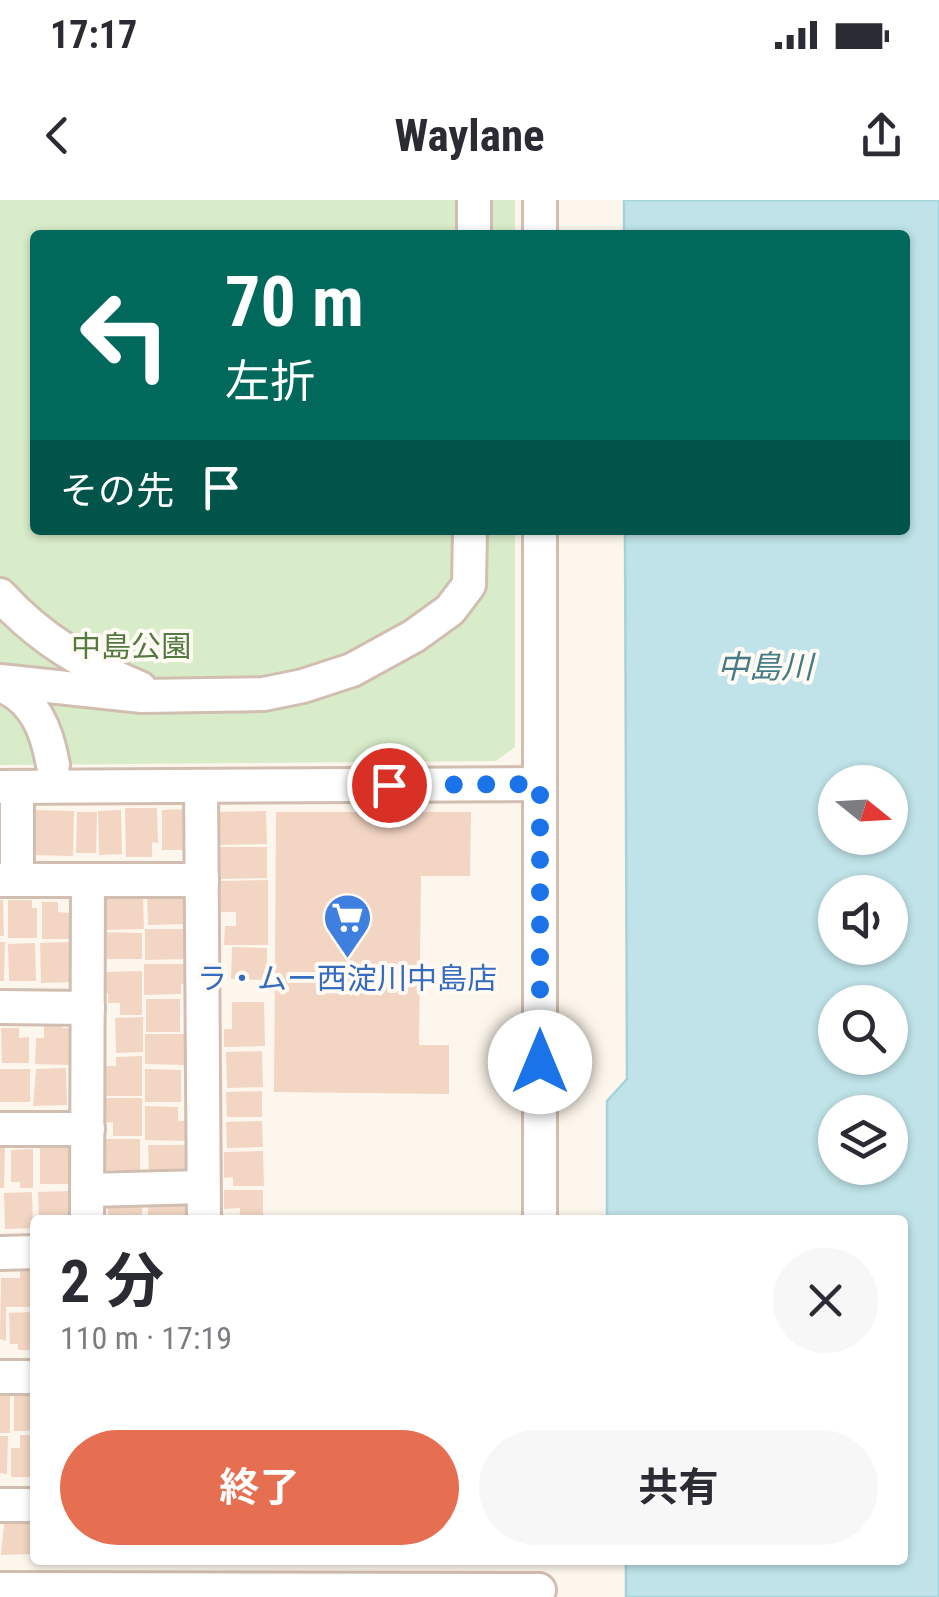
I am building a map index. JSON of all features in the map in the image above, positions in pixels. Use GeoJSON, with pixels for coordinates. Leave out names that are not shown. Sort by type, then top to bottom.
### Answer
{"type":"FeatureCollection","features":[{"type":"Feature","properties":{"kind":"street"},"geometry":{"type":"LineString","coordinates":[[474,200],[474,230]]}},
{"type":"Feature","properties":{"kind":"street"},"geometry":{"type":"LineString","coordinates":[[540,200],[540,230]]}},
{"type":"Feature","properties":{"kind":"street"},"geometry":{"type":"LineString","coordinates":[[0,683],[100,694],[264,694],[352,670],[414,636],[450,610],[469,585],[470,535]]}},
{"type":"Feature","properties":{"kind":"street"},"geometry":{"type":"LineString","coordinates":[[540,535],[540,1215]]}},
{"type":"Feature","properties":{"kind":"street"},"geometry":{"type":"LineString","coordinates":[[0,595],[28,624],[88,666],[158,696]]}},
{"type":"Feature","properties":{"kind":"street"},"geometry":{"type":"LineString","coordinates":[[0,683],[26,702],[46,730],[54,764]]}},
{"type":"Feature","properties":{"kind":"street"},"geometry":{"type":"LineString","coordinates":[[202,880],[9,880],[8,787],[540,784]]}},
{"type":"Feature","properties":{"kind":"street"},"geometry":{"type":"LineString","coordinates":[[88,880],[87,1205],[203,1204],[201,786]]}},
{"type":"Feature","properties":{"kind":"street"},"geometry":{"type":"LineString","coordinates":[[0,1008],[88,1008]]}},
{"type":"Feature","properties":{"kind":"street"},"geometry":{"type":"LineString","coordinates":[[0,1130],[88,1129]]}},
{"type":"Feature","properties":{"kind":"street"},"geometry":{"type":"LineString","coordinates":[[0,1253],[30,1252]]}},
{"type":"Feature","properties":{"kind":"street"},"geometry":{"type":"LineString","coordinates":[[0,1376],[30,1377]]}},
{"type":"Feature","properties":{"kind":"street"},"geometry":{"type":"LineString","coordinates":[[0,1504],[30,1505]]}},
{"type":"Feature","properties":{"kind":"street"},"geometry":{"type":"LineString","coordinates":[[0,1589],[220,1583],[539,1582]]}},
{"type":"Feature","properties":{"kind":"green space","name":"中島公園"},"geometry":{"type":"Polygon","coordinates":[[[0,200],[515,200],[515,230],[30,230],[30,535],[515,535],[515,747],[496,761],[0,765],[0,200]]]}},
{"type":"Feature","properties":{"kind":"water","name":"中島川"},"geometry":{"type":"Polygon","coordinates":[[[624,200],[939,200],[939,1597],[626,1597],[626,1565],[908,1565],[908,1215],[607,1215],[607,1101],[627,1079],[625,535],[910,535],[910,230],[624,230],[624,200]]]}},
{"type":"Feature","properties":{"kind":"building"},"geometry":{"type":"Polygon","coordinates":[[[125,808],[157,808],[158,843],[152,842],[152,857],[126,857],[125,808]]]}},
{"type":"Feature","properties":{"kind":"building"},"geometry":{"type":"Polygon","coordinates":[[[190,809],[190,850],[162,850],[162,810],[190,809]]]}},
{"type":"Feature","properties":{"kind":"building"},"geometry":{"type":"Polygon","coordinates":[[[32,810],[74,811],[73,856],[31,855],[32,810]]]}},
{"type":"Feature","properties":{"kind":"building"},"geometry":{"type":"Polygon","coordinates":[[[121,810],[122,854],[99,855],[98,811],[121,810]]]}},
{"type":"Feature","properties":{"kind":"building"},"geometry":{"type":"Polygon","coordinates":[[[266,811],[267,844],[215,845],[213,812],[266,811]]]}},
{"type":"Feature","properties":{"kind":"building"},"geometry":{"type":"Polygon","coordinates":[[[77,812],[97,812],[96,853],[76,853],[77,812]]]}},
{"type":"Feature","properties":{"kind":"building","name":"ラ・ムー西淀川中島店"},"geometry":{"type":"Polygon","coordinates":[[[276,812],[471,812],[470,876],[421,876],[419,1045],[449,1045],[449,1094],[274,1092],[276,812]]]}},
{"type":"Feature","properties":{"kind":"building"},"geometry":{"type":"Polygon","coordinates":[[[215,847],[267,847],[267,878],[215,879],[215,847]]]}},
{"type":"Feature","properties":{"kind":"building"},"geometry":{"type":"Polygon","coordinates":[[[268,880],[268,945],[224,945],[225,926],[236,926],[236,912],[215,912],[214,881],[268,880]]]}},
{"type":"Feature","properties":{"kind":"building"},"geometry":{"type":"Polygon","coordinates":[[[147,893],[189,893],[189,924],[148,925],[147,893]]]}},
{"type":"Feature","properties":{"kind":"building"},"geometry":{"type":"Polygon","coordinates":[[[143,895],[144,929],[103,930],[102,896],[143,895]]]}},
{"type":"Feature","properties":{"kind":"building"},"geometry":{"type":"Polygon","coordinates":[[[3,900],[4,936],[0,936],[3,900]]]}},
{"type":"Feature","properties":{"kind":"building"},"geometry":{"type":"Polygon","coordinates":[[[8,900],[32,900],[32,908],[37,908],[37,938],[8,938],[8,900]]]}},
{"type":"Feature","properties":{"kind":"building"},"geometry":{"type":"Polygon","coordinates":[[[42,902],[58,902],[58,912],[70,913],[70,939],[42,939],[42,902]]]}},
{"type":"Feature","properties":{"kind":"building"},"geometry":{"type":"Polygon","coordinates":[[[145,929],[188,929],[188,959],[145,960],[145,929]]]}},
{"type":"Feature","properties":{"kind":"building"},"geometry":{"type":"Polygon","coordinates":[[[98,932],[142,933],[142,959],[103,959],[98,932]]]}},
{"type":"Feature","properties":{"kind":"building"},"geometry":{"type":"Polygon","coordinates":[[[0,942],[5,942],[4,981],[0,981],[0,942]]]}},
{"type":"Feature","properties":{"kind":"building"},"geometry":{"type":"Polygon","coordinates":[[[69,942],[70,982],[41,983],[40,943],[69,942]]]}},
{"type":"Feature","properties":{"kind":"building"},"geometry":{"type":"Polygon","coordinates":[[[35,943],[36,981],[9,981],[8,944],[35,943]]]}},
{"type":"Feature","properties":{"kind":"building"},"geometry":{"type":"Polygon","coordinates":[[[232,947],[267,948],[267,980],[231,979],[232,947]]]}},
{"type":"Feature","properties":{"kind":"building"},"geometry":{"type":"Polygon","coordinates":[[[144,964],[187,964],[187,984],[181,984],[181,994],[144,995],[144,964]]]}},
{"type":"Feature","properties":{"kind":"building"},"geometry":{"type":"Polygon","coordinates":[[[142,971],[142,1015],[120,1015],[120,1003],[108,1003],[108,993],[104,993],[104,972],[142,971]]]}},
{"type":"Feature","properties":{"kind":"building"},"geometry":{"type":"Polygon","coordinates":[[[146,999],[180,999],[180,1032],[146,1032],[146,999]]]}},
{"type":"Feature","properties":{"kind":"building"},"geometry":{"type":"Polygon","coordinates":[[[232,1002],[264,1002],[265,1046],[224,1047],[224,1029],[232,1029],[232,1002]]]}},
{"type":"Feature","properties":{"kind":"building"},"geometry":{"type":"Polygon","coordinates":[[[44,1014],[62,1015],[62,1028],[70,1028],[69,1065],[35,1064],[36,1038],[44,1038],[44,1014]]]}},
{"type":"Feature","properties":{"kind":"building"},"geometry":{"type":"Polygon","coordinates":[[[143,1017],[143,1052],[116,1053],[115,1018],[143,1017]]]}},
{"type":"Feature","properties":{"kind":"building"},"geometry":{"type":"Polygon","coordinates":[[[1,1028],[19,1028],[19,1038],[29,1037],[29,1063],[2,1063],[1,1028]]]}},
{"type":"Feature","properties":{"kind":"building"},"geometry":{"type":"Polygon","coordinates":[[[145,1034],[186,1034],[186,1065],[145,1064],[145,1034]]]}},
{"type":"Feature","properties":{"kind":"building"},"geometry":{"type":"Polygon","coordinates":[[[262,1051],[263,1087],[227,1088],[226,1052],[262,1051]]]}},
{"type":"Feature","properties":{"kind":"building"},"geometry":{"type":"Polygon","coordinates":[[[142,1056],[142,1096],[103,1096],[103,1066],[116,1066],[116,1057],[142,1056]]]}},
{"type":"Feature","properties":{"kind":"building"},"geometry":{"type":"Polygon","coordinates":[[[66,1068],[67,1105],[33,1106],[36,1069],[66,1068]]]}},
{"type":"Feature","properties":{"kind":"building"},"geometry":{"type":"Polygon","coordinates":[[[0,1069],[30,1069],[30,1102],[0,1102],[0,1069]]]}},
{"type":"Feature","properties":{"kind":"building"},"geometry":{"type":"Polygon","coordinates":[[[145,1069],[181,1070],[181,1102],[145,1102],[145,1069]]]}},
{"type":"Feature","properties":{"kind":"building"},"geometry":{"type":"Polygon","coordinates":[[[262,1091],[262,1117],[227,1117],[226,1092],[262,1091]]]}},
{"type":"Feature","properties":{"kind":"building"},"geometry":{"type":"Polygon","coordinates":[[[104,1098],[142,1098],[142,1136],[113,1136],[113,1122],[104,1123],[104,1098]]]}},
{"type":"Feature","properties":{"kind":"building"},"geometry":{"type":"Polygon","coordinates":[[[145,1106],[178,1107],[178,1121],[189,1121],[189,1141],[145,1140],[145,1106]]]}},
{"type":"Feature","properties":{"kind":"building"},"geometry":{"type":"Polygon","coordinates":[[[262,1121],[263,1147],[227,1148],[226,1122],[262,1121]]]}},
{"type":"Feature","properties":{"kind":"building"},"geometry":{"type":"Polygon","coordinates":[[[101,1139],[140,1139],[140,1170],[96,1170],[101,1139]]]}},
{"type":"Feature","properties":{"kind":"building"},"geometry":{"type":"Polygon","coordinates":[[[0,1144],[5,1144],[4,1188],[0,1188],[0,1144]]]}},
{"type":"Feature","properties":{"kind":"building"},"geometry":{"type":"Polygon","coordinates":[[[148,1145],[189,1145],[189,1173],[149,1173],[148,1145]]]}},
{"type":"Feature","properties":{"kind":"building"},"geometry":{"type":"Polygon","coordinates":[[[40,1147],[73,1147],[73,1184],[40,1184],[40,1147]]]}},
{"type":"Feature","properties":{"kind":"building"},"geometry":{"type":"Polygon","coordinates":[[[33,1149],[33,1188],[20,1188],[20,1182],[11,1182],[11,1150],[33,1149]]]}},
{"type":"Feature","properties":{"kind":"building"},"geometry":{"type":"Polygon","coordinates":[[[263,1151],[264,1186],[233,1186],[233,1177],[224,1178],[224,1152],[263,1151]]]}},
{"type":"Feature","properties":{"kind":"building"},"geometry":{"type":"Polygon","coordinates":[[[224,1190],[263,1190],[263,1215],[240,1215],[240,1208],[224,1209],[224,1190]]]}},
{"type":"Feature","properties":{"kind":"building"},"geometry":{"type":"Polygon","coordinates":[[[71,1191],[72,1215],[39,1215],[38,1192],[71,1191]]]}},
{"type":"Feature","properties":{"kind":"building"},"geometry":{"type":"Polygon","coordinates":[[[32,1192],[30,1228],[5,1229],[4,1193],[32,1192]]]}},
{"type":"Feature","properties":{"kind":"building"},"geometry":{"type":"Polygon","coordinates":[[[119,1197],[142,1197],[142,1215],[108,1215],[108,1208],[118,1207],[119,1197]]]}},
{"type":"Feature","properties":{"kind":"building"},"geometry":{"type":"Polygon","coordinates":[[[148,1197],[190,1197],[190,1215],[148,1215],[148,1197]]]}},
{"type":"Feature","properties":{"kind":"building"},"geometry":{"type":"Polygon","coordinates":[[[20,1271],[30,1271],[30,1307],[6,1307],[6,1341],[0,1339],[1,1278],[20,1278],[20,1271]]]}},
{"type":"Feature","properties":{"kind":"building"},"geometry":{"type":"Polygon","coordinates":[[[30,1312],[30,1350],[18,1350],[18,1344],[10,1344],[9,1313],[30,1312]]]}},
{"type":"Feature","properties":{"kind":"building"},"geometry":{"type":"Polygon","coordinates":[[[14,1389],[30,1389],[30,1431],[14,1431],[14,1389]]]}},
{"type":"Feature","properties":{"kind":"building"},"geometry":{"type":"Polygon","coordinates":[[[0,1392],[10,1392],[10,1433],[0,1433],[0,1392]]]}},
{"type":"Feature","properties":{"kind":"building"},"geometry":{"type":"Polygon","coordinates":[[[20,1435],[30,1435],[30,1477],[11,1477],[11,1448],[20,1448],[20,1435]]]}},
{"type":"Feature","properties":{"kind":"building"},"geometry":{"type":"Polygon","coordinates":[[[0,1436],[8,1436],[7,1474],[0,1473],[0,1436]]]}},
{"type":"Feature","properties":{"kind":"building"},"geometry":{"type":"Polygon","coordinates":[[[5,1514],[30,1514],[30,1554],[1,1555],[5,1514]]]}},
{"type":"Feature","properties":{"kind":"place","name":"ラ・ムー西淀川中島店"},"geometry":{"type":"Point","coordinates":[347,960]}},
{"type":"Feature","properties":{"kind":"route"},"geometry":{"type":"LineString","coordinates":[[389,785],[540,784],[540,1062]]}}]}
